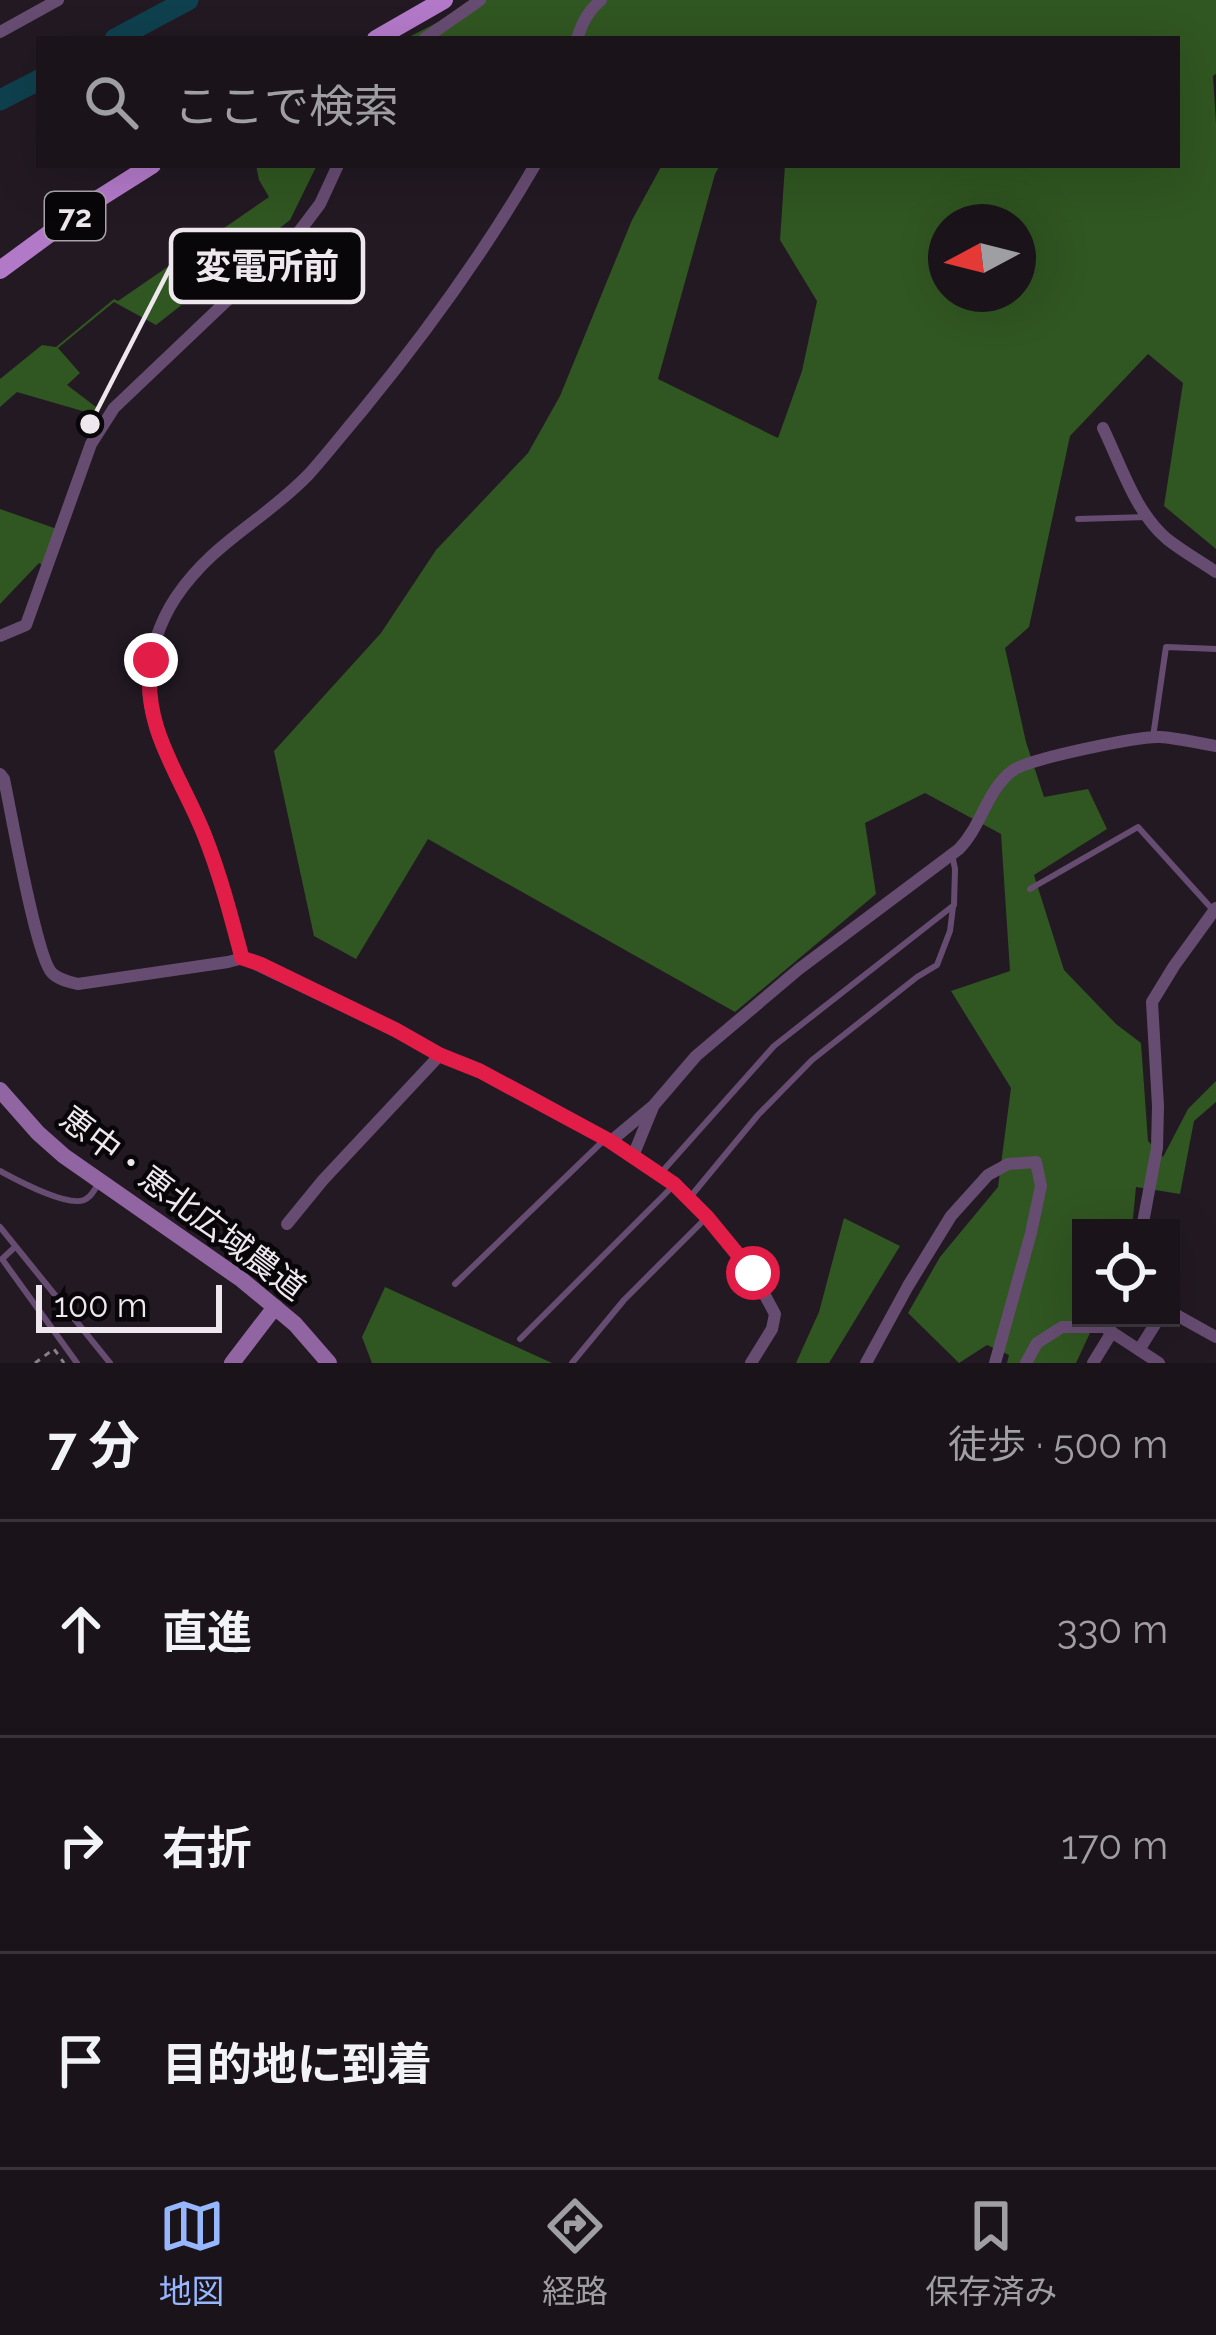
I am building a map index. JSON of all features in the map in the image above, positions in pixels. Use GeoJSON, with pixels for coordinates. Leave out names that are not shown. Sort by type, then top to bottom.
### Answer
{"type":"FeatureCollection","features":[{"type":"Feature","properties":{"kind":"main road"},"geometry":{"type":"LineString","coordinates":[[381,36],[444,0]]}},
{"type":"Feature","properties":{"kind":"main road","name":"72"},"geometry":{"type":"LineString","coordinates":[[0,270],[147,168]]}},
{"type":"Feature","properties":{"kind":"street"},"geometry":{"type":"LineString","coordinates":[[0,32],[58,0]]}},
{"type":"Feature","properties":{"kind":"street"},"geometry":{"type":"LineString","coordinates":[[428,36],[480,0]]}},
{"type":"Feature","properties":{"kind":"street"},"geometry":{"type":"LineString","coordinates":[[578,36],[592,7],[602,0]]}},
{"type":"Feature","properties":{"kind":"street"},"geometry":{"type":"LineString","coordinates":[[0,636],[26,625],[91,444],[114,408],[298,232],[320,204],[337,168]]}},
{"type":"Feature","properties":{"kind":"street"},"geometry":{"type":"LineString","coordinates":[[242,958],[203,832],[152,719],[148,681],[161,624],[202,563],[297,486],[406,357],[463,281],[533,168]]}},
{"type":"Feature","properties":{"kind":"street"},"geometry":{"type":"LineString","coordinates":[[1103,428],[1147,517],[1169,541],[1216,572]]}},
{"type":"Feature","properties":{"kind":"street"},"geometry":{"type":"LineString","coordinates":[[608,1140],[654,1105],[696,1056],[747,1012],[952,854],[970,837],[998,785],[1022,764],[1153,736],[1216,746]]}},
{"type":"Feature","properties":{"kind":"street"},"geometry":{"type":"LineString","coordinates":[[0,774],[49,971],[78,984],[242,958],[480,1071],[608,1140],[674,1184],[753,1273],[775,1314],[772,1329],[751,1363]]}},
{"type":"Feature","properties":{"kind":"street"},"geometry":{"type":"LineString","coordinates":[[1144,1219],[1157,1148],[1152,1002],[1214,909]]}},
{"type":"Feature","properties":{"kind":"street"},"geometry":{"type":"LineString","coordinates":[[287,1224],[440,1055]]}},
{"type":"Feature","properties":{"kind":"street","name":"恵中・恵北広域農道"},"geometry":{"type":"LineString","coordinates":[[0,1090],[38,1132],[296,1324],[329,1363]]}},
{"type":"Feature","properties":{"kind":"street"},"geometry":{"type":"LineString","coordinates":[[633,1156],[654,1105]]}},
{"type":"Feature","properties":{"kind":"street"},"geometry":{"type":"LineString","coordinates":[[866,1363],[951,1216],[988,1175],[1008,1164],[1036,1162],[1041,1186],[995,1363]]}},
{"type":"Feature","properties":{"kind":"street"},"geometry":{"type":"LineString","coordinates":[[232,1363],[275,1307]]}},
{"type":"Feature","properties":{"kind":"street"},"geometry":{"type":"LineString","coordinates":[[1180,1317],[1216,1337]]}},
{"type":"Feature","properties":{"kind":"street"},"geometry":{"type":"LineString","coordinates":[[1026,1363],[1037,1343],[1062,1327],[1072,1327]]}},
{"type":"Feature","properties":{"kind":"street"},"geometry":{"type":"LineString","coordinates":[[1094,1363],[1108,1327]]}},
{"type":"Feature","properties":{"kind":"street"},"geometry":{"type":"LineString","coordinates":[[1109,1327],[1160,1363]]}},
{"type":"Feature","properties":{"kind":"street"},"geometry":{"type":"LineString","coordinates":[[1139,1350],[1154,1327]]}},
{"type":"Feature","properties":{"kind":"lane"},"geometry":{"type":"LineString","coordinates":[[1078,520],[1147,517]]}},
{"type":"Feature","properties":{"kind":"lane"},"geometry":{"type":"LineString","coordinates":[[1153,736],[1166,647],[1216,649]]}},
{"type":"Feature","properties":{"kind":"lane"},"geometry":{"type":"LineString","coordinates":[[1030,889],[1138,827],[1214,909]]}},
{"type":"Feature","properties":{"kind":"lane"},"geometry":{"type":"LineString","coordinates":[[689,1199],[758,1115],[812,1060],[937,965],[954,905],[952,854]]}},
{"type":"Feature","properties":{"kind":"lane"},"geometry":{"type":"LineString","coordinates":[[660,1174],[774,1046],[954,905]]}},
{"type":"Feature","properties":{"kind":"lane"},"geometry":{"type":"LineString","coordinates":[[455,1284],[608,1140]]}},
{"type":"Feature","properties":{"kind":"lane"},"geometry":{"type":"LineString","coordinates":[[0,1171],[67,1201],[90,1198],[99,1180]]}},
{"type":"Feature","properties":{"kind":"lane"},"geometry":{"type":"LineString","coordinates":[[520,1339],[674,1184]]}},
{"type":"Feature","properties":{"kind":"lane"},"geometry":{"type":"LineString","coordinates":[[572,1363],[624,1300],[707,1217]]}},
{"type":"Feature","properties":{"kind":"lane"},"geometry":{"type":"LineString","coordinates":[[0,1226],[110,1363]]}},
{"type":"Feature","properties":{"kind":"lane"},"geometry":{"type":"LineString","coordinates":[[16,1246],[2,1259],[77,1363]]}},
{"type":"Feature","properties":{"kind":"path"},"geometry":{"type":"LineString","coordinates":[[35,1363],[54,1349],[64,1363]]}},
{"type":"Feature","properties":{"kind":"green space"},"geometry":{"type":"Polygon","coordinates":[[[481,0],[1216,0],[1216,549],[1164,506],[1183,383],[1148,354],[1070,436],[1029,627],[1005,648],[1044,797],[1088,789],[1107,829],[1034,875],[1064,970],[1141,1043],[1148,1141],[1163,1157],[1188,1109],[1216,1081],[1216,1102],[1194,1121],[1180,1194],[1136,1187],[1133,1219],[1072,1219],[1072,1327],[1093,1327],[1076,1363],[1007,1363],[1009,1355],[987,1345],[959,1363],[908,1313],[940,1257],[998,1187],[1011,1088],[951,991],[1010,971],[1001,834],[925,793],[865,823],[876,894],[735,1012],[428,839],[356,959],[314,936],[274,751],[381,633],[436,550],[528,453],[560,396],[632,220],[660,168],[718,168],[658,379],[778,438],[802,371],[817,301],[780,240],[785,168],[1180,168],[1180,36],[411,36],[481,0]]]}},
{"type":"Feature","properties":{"kind":"green space"},"geometry":{"type":"Polygon","coordinates":[[[257,168],[316,168],[290,220],[156,325],[114,302],[58,348],[80,373],[67,385],[100,410],[96,415],[17,392],[0,407],[0,379],[42,345],[56,347],[114,299],[118,301],[269,197],[257,168]]]}},
{"type":"Feature","properties":{"kind":"green space"},"geometry":{"type":"Polygon","coordinates":[[[0,509],[57,529],[44,566],[39,563],[0,604],[0,509]]]}},
{"type":"Feature","properties":{"kind":"green space"},"geometry":{"type":"Polygon","coordinates":[[[844,1218],[900,1246],[829,1363],[796,1363],[819,1312],[844,1218]]]}},
{"type":"Feature","properties":{"kind":"green space"},"geometry":{"type":"Polygon","coordinates":[[[385,1287],[552,1363],[372,1363],[362,1337],[385,1287]]]}},
{"type":"Feature","properties":{"kind":"waterway"},"geometry":{"type":"LineString","coordinates":[[121,36],[188,0]]}},
{"type":"Feature","properties":{"kind":"waterway"},"geometry":{"type":"LineString","coordinates":[[0,100],[36,82]]}},
{"type":"Feature","properties":{"kind":"place","name":"変電所前"},"geometry":{"type":"Point","coordinates":[90,424]}},
{"type":"Feature","properties":{"kind":"route"},"geometry":{"type":"LineString","coordinates":[[151,660],[152,719],[203,832],[242,958],[586,1126],[674,1184],[753,1273]]}}]}
